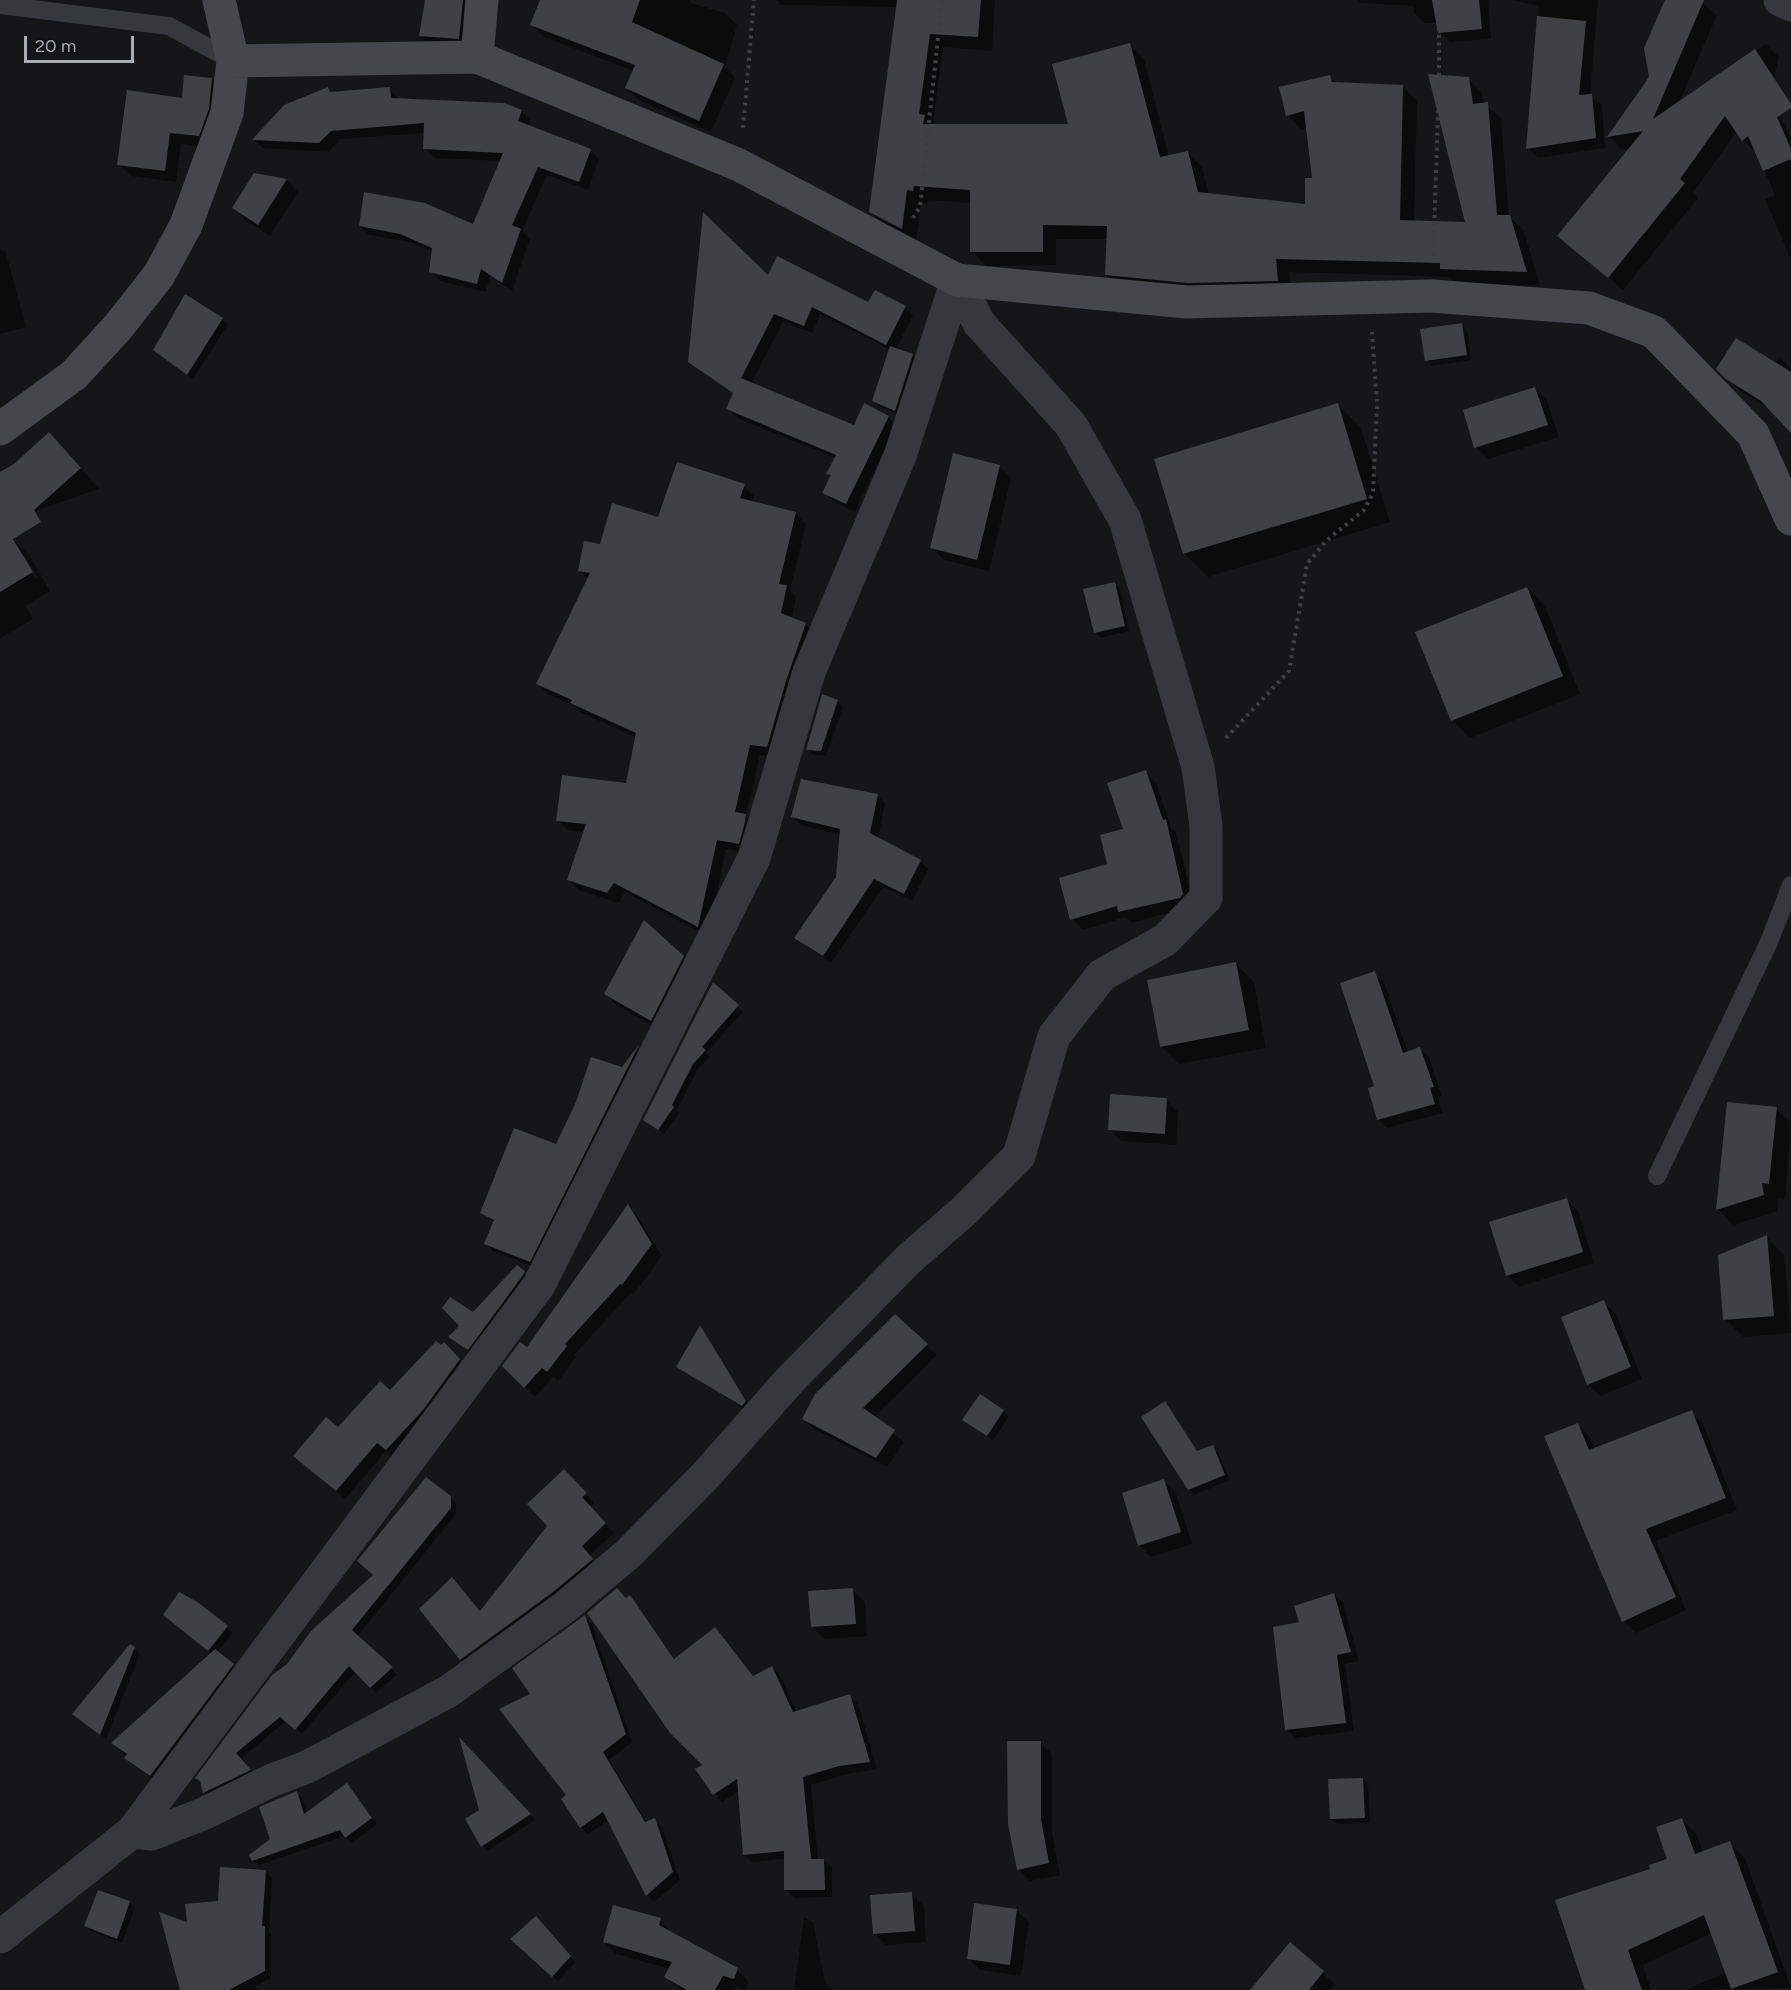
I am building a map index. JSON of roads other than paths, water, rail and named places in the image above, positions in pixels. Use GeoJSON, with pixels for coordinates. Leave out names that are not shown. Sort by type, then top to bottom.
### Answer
{"type":"FeatureCollection","features":[{"type":"Feature","properties":{"kind":"street"},"geometry":{"type":"LineString","coordinates":[[0,429],[75,375],[118,327],[159,275],[186,225],[227,113],[233,61],[219,0]]}},
{"type":"Feature","properties":{"kind":"street"},"geometry":{"type":"LineString","coordinates":[[477,57],[482,0]]}},
{"type":"Feature","properties":{"kind":"street"},"geometry":{"type":"LineString","coordinates":[[1780,0],[1791,5]]}},
{"type":"Feature","properties":{"kind":"street"},"geometry":{"type":"LineString","coordinates":[[233,61],[477,57],[739,165],[957,280],[1186,302],[1432,296],[1589,308],[1654,332],[1753,434],[1791,519]]}},
{"type":"Feature","properties":{"kind":"street"},"geometry":{"type":"LineString","coordinates":[[132,1832],[152,1834],[203,1814],[270,1781],[307,1767],[449,1690],[565,1607],[628,1553],[698,1483],[790,1380],[909,1259],[965,1210],[1019,1156],[1054,1036],[1102,975],[1165,940],[1206,898],[1206,826],[1198,767],[1125,520],[1071,425],[979,323],[957,280]]}},
{"type":"Feature","properties":{"kind":"street"},"geometry":{"type":"LineString","coordinates":[[0,1937],[132,1832],[539,1285],[754,858],[809,672],[900,456],[957,280]]}},
{"type":"Feature","properties":{"kind":"lane"},"geometry":{"type":"LineString","coordinates":[[0,5],[169,26],[233,61]]}},
{"type":"Feature","properties":{"kind":"lane"},"geometry":{"type":"LineString","coordinates":[[1657,1176],[1769,942],[1791,885]]}}]}
